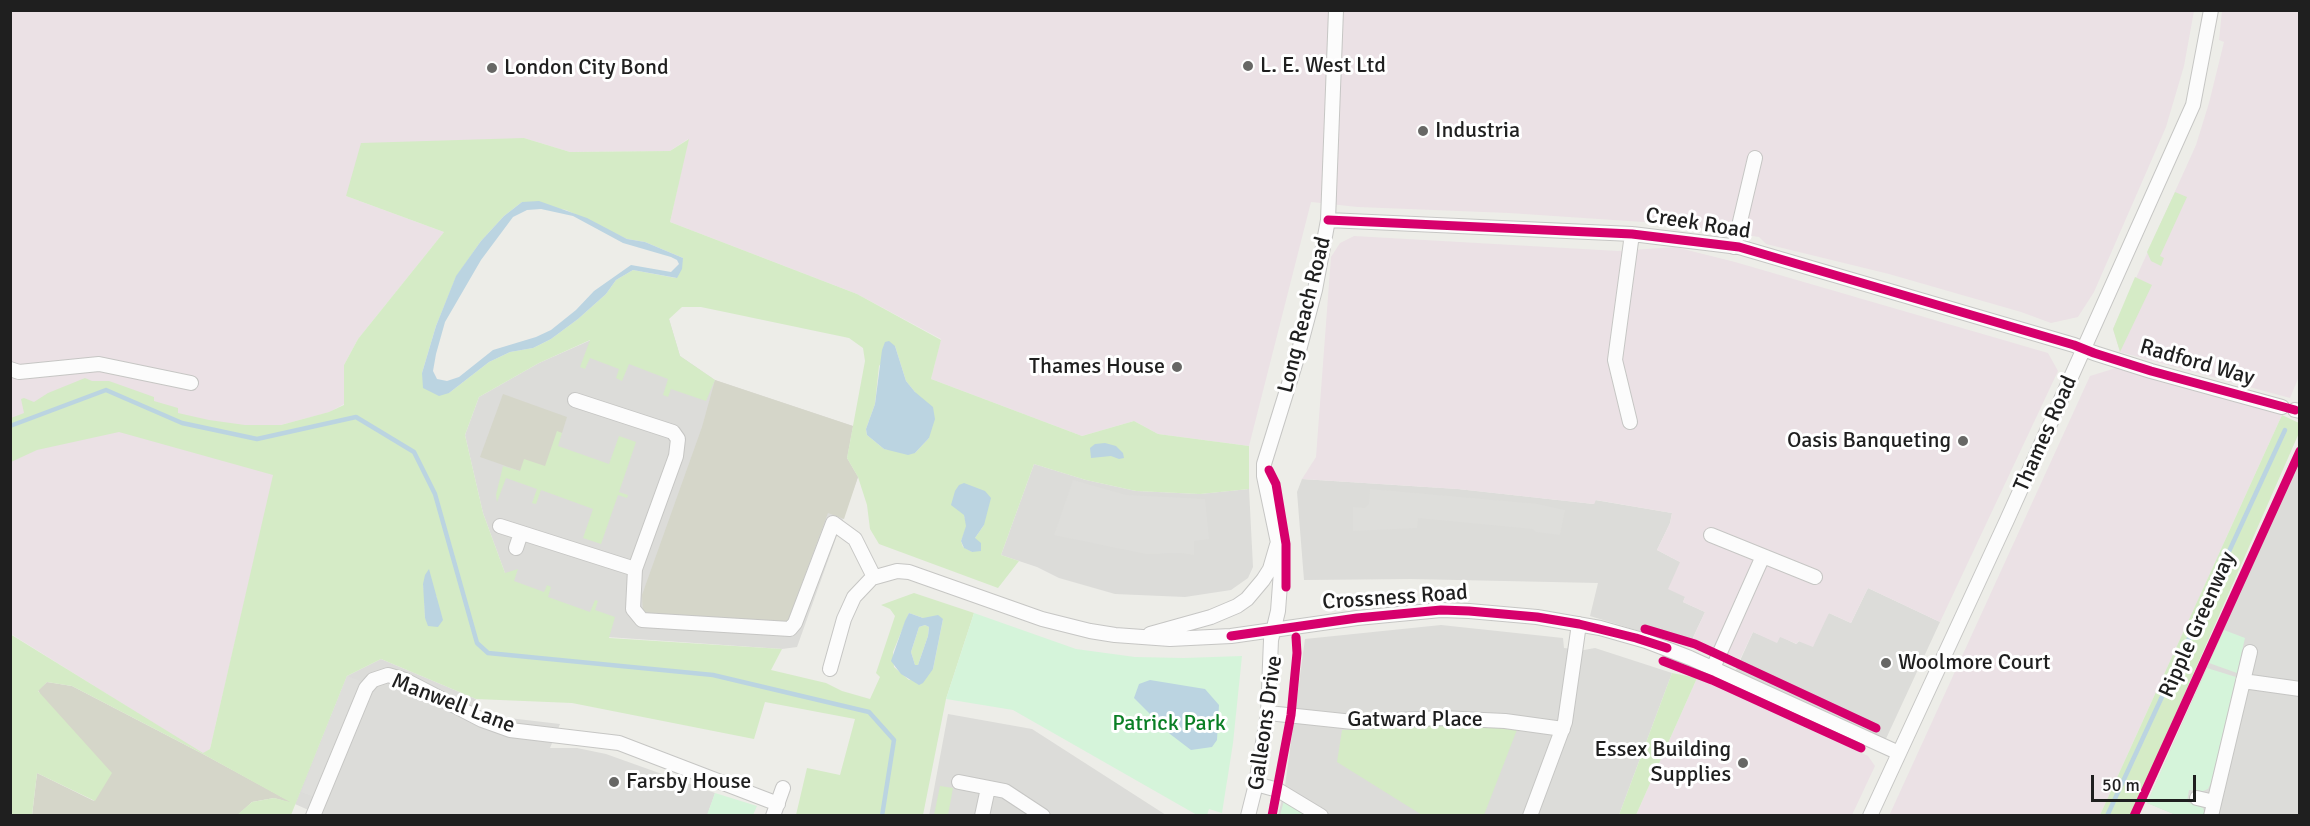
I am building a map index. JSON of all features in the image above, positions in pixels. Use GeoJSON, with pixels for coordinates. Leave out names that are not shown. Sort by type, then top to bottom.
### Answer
{"type":"FeatureCollection","features":[{"type":"Feature","properties":{"kind":"street","name":"Long Reach Road"},"geometry":{"type":"LineString","coordinates":[[1272,629],[1278,611],[1281,571],[1278,543],[1264,476],[1265,459],[1297,358],[1315,290],[1328,220],[1336,10]]}},
{"type":"Feature","properties":{"kind":"street","name":"Thames Road"},"geometry":{"type":"LineString","coordinates":[[1870,816],[2085,350],[2193,105],[2211,10]]}},
{"type":"Feature","properties":{"kind":"street"},"geometry":{"type":"LineString","coordinates":[[1734,247],[1755,158]]}},
{"type":"Feature","properties":{"kind":"street","name":"Creek Road"},"geometry":{"type":"LineString","coordinates":[[1328,220],[1632,234],[1734,247],[2085,350]]}},
{"type":"Feature","properties":{"kind":"street","name":"Creek Road"},"geometry":{"type":"LineString","coordinates":[[1630,422],[1615,360],[1632,234]]}},
{"type":"Feature","properties":{"kind":"street","name":"Radford Way"},"geometry":{"type":"LineString","coordinates":[[2085,350],[2151,371],[2292,409]]}},
{"type":"Feature","properties":{"kind":"street"},"geometry":{"type":"LineString","coordinates":[[10,369],[19,372],[99,363],[190,383]]}},
{"type":"Feature","properties":{"kind":"street"},"geometry":{"type":"LineString","coordinates":[[575,400],[673,432],[678,439],[676,456],[635,569],[633,609],[642,620],[790,629],[795,623],[833,523],[855,539],[874,577],[861,587],[854,597],[844,619],[830,669]]}},
{"type":"Feature","properties":{"kind":"street"},"geometry":{"type":"LineString","coordinates":[[500,526],[635,569]]}},
{"type":"Feature","properties":{"kind":"street"},"geometry":{"type":"LineString","coordinates":[[516,548],[521,533]]}},
{"type":"Feature","properties":{"kind":"street"},"geometry":{"type":"LineString","coordinates":[[1711,536],[1815,577]]}},
{"type":"Feature","properties":{"kind":"street"},"geometry":{"type":"LineString","coordinates":[[1140,637],[1210,617],[1237,606],[1247,599],[1263,580],[1278,543]]}},
{"type":"Feature","properties":{"kind":"street"},"geometry":{"type":"LineString","coordinates":[[1713,668],[1763,556]]}},
{"type":"Feature","properties":{"kind":"street","name":"Crossness Road"},"geometry":{"type":"LineString","coordinates":[[874,577],[897,571],[909,572],[1066,626],[1115,635],[1170,639],[1231,636],[1357,618],[1441,610],[1523,615],[1580,624],[1646,641],[1713,668],[1899,753]]}},
{"type":"Feature","properties":{"kind":"street"},"geometry":{"type":"LineString","coordinates":[[1530,816],[1563,729],[1580,624]]}},
{"type":"Feature","properties":{"kind":"street","name":"Galleons Drive"},"geometry":{"type":"LineString","coordinates":[[1248,816],[1268,713],[1272,629]]}},
{"type":"Feature","properties":{"kind":"street"},"geometry":{"type":"LineString","coordinates":[[2197,798],[2212,809],[2250,652]]}},
{"type":"Feature","properties":{"kind":"street","name":"Manwell Lane"},"geometry":{"type":"LineString","coordinates":[[313,816],[366,688],[373,680],[388,675],[405,681],[482,720],[510,730],[619,743],[776,810]]}},
{"type":"Feature","properties":{"kind":"street"},"geometry":{"type":"LineString","coordinates":[[2243,681],[2300,689]]}},
{"type":"Feature","properties":{"kind":"street","name":"Gatward Place"},"geometry":{"type":"LineString","coordinates":[[1268,713],[1353,722],[1441,718],[1494,720],[1563,729]]}},
{"type":"Feature","properties":{"kind":"street"},"geometry":{"type":"LineString","coordinates":[[959,782],[1005,791],[1043,816]]}},
{"type":"Feature","properties":{"kind":"street"},"geometry":{"type":"LineString","coordinates":[[1256,784],[1278,790],[1321,816]]}},
{"type":"Feature","properties":{"kind":"street"},"geometry":{"type":"LineString","coordinates":[[776,810],[783,788]]}},
{"type":"Feature","properties":{"kind":"street"},"geometry":{"type":"LineString","coordinates":[[982,816],[988,788]]}},
{"type":"Feature","properties":{"kind":"shaded area"},"geometry":{"type":"Polygon","coordinates":[[[10,11],[2194,11],[2184,66],[2166,127],[2094,292],[2078,317],[2051,323],[2021,312],[1889,274],[1766,244],[1759,237],[1673,224],[1509,213],[1358,207],[1311,202],[1249,446],[1158,434],[1134,421],[1082,436],[931,379],[941,339],[857,294],[670,222],[688,139],[670,151],[570,152],[524,138],[346,196],[444,232],[358,339],[344,365],[344,404],[330,412],[281,425],[274,475],[210,749],[203,754],[11,634],[10,11]]]}},
{"type":"Feature","properties":{"kind":"shaded area"},"geometry":{"type":"Polygon","coordinates":[[[2222,11],[2299,11],[2300,374],[2290,398],[2120,352],[2113,329],[2196,145],[2224,42],[2219,40],[2222,11]]]}},
{"type":"Feature","properties":{"kind":"shaded area"},"geometry":{"type":"Polygon","coordinates":[[[1354,236],[1618,251],[1675,247],[1735,262],[2048,353],[2058,371],[1940,622],[1868,588],[1851,623],[1829,613],[1813,647],[1780,637],[1777,643],[1753,632],[1740,659],[1692,640],[1705,612],[1683,602],[1685,597],[1668,589],[1680,562],[1657,550],[1670,523],[1672,513],[1596,500],[1594,504],[1458,489],[1302,479],[1316,457],[1331,257],[1340,243],[1354,236]]]}},
{"type":"Feature","properties":{"kind":"shaded area"},"geometry":{"type":"Polygon","coordinates":[[[669,319],[680,356],[715,380],[853,426],[847,458],[858,477],[797,647],[782,649],[549,633],[505,573],[483,513],[465,435],[479,397],[539,363],[591,340],[669,319]]]}},
{"type":"Feature","properties":{"kind":"shaded area"},"geometry":{"type":"Polygon","coordinates":[[[2116,368],[2282,415],[2100,815],[1889,816],[2090,376],[2116,368]]]}},
{"type":"Feature","properties":{"kind":"shaded area"},"geometry":{"type":"Polygon","coordinates":[[[715,380],[853,426],[847,458],[858,477],[844,519],[828,513],[786,626],[643,616],[642,595],[702,427],[715,380]]]}},
{"type":"Feature","properties":{"kind":"shaded area"},"geometry":{"type":"Polygon","coordinates":[[[503,394],[567,417],[562,433],[557,432],[546,466],[520,471],[480,457],[503,394]]]}},
{"type":"Feature","properties":{"kind":"shaded area"},"geometry":{"type":"Polygon","coordinates":[[[2299,458],[2299,815],[2176,815],[2147,803],[2299,458]]]}},
{"type":"Feature","properties":{"kind":"shaded area"},"geometry":{"type":"Polygon","coordinates":[[[1034,464],[1086,480],[1136,491],[1200,494],[1249,489],[1253,567],[1248,578],[1231,590],[1185,597],[1115,594],[1059,578],[1037,567],[1001,555],[1034,464]]]}},
{"type":"Feature","properties":{"kind":"shaded area"},"geometry":{"type":"Polygon","coordinates":[[[1302,479],[1458,489],[1594,504],[1595,500],[1672,513],[1670,523],[1657,550],[1680,562],[1685,597],[1683,602],[1705,612],[1689,646],[1590,616],[1598,583],[1411,579],[1304,580],[1297,492],[1302,479]]]}},
{"type":"Feature","properties":{"kind":"shaded area"},"geometry":{"type":"Polygon","coordinates":[[[1073,480],[1126,495],[1205,499],[1209,539],[1194,541],[1194,555],[1146,554],[1054,535],[1073,480]]]}},
{"type":"Feature","properties":{"kind":"shaded area"},"geometry":{"type":"Polygon","coordinates":[[[1370,489],[1538,504],[1565,510],[1560,535],[1536,532],[1533,529],[1418,518],[1417,528],[1353,531],[1353,507],[1364,508],[1369,504],[1370,489]]]}},
{"type":"Feature","properties":{"kind":"shaded area"},"geometry":{"type":"Polygon","coordinates":[[[1868,588],[1940,622],[1884,743],[1734,674],[1753,632],[1777,642],[1780,636],[1796,644],[1829,613],[1851,623],[1868,588]]]}},
{"type":"Feature","properties":{"kind":"shaded area"},"geometry":{"type":"Polygon","coordinates":[[[1441,625],[1563,638],[1564,648],[1584,650],[1595,648],[1672,673],[1619,815],[1278,816],[1285,786],[1305,639],[1441,625]]]}},
{"type":"Feature","properties":{"kind":"shaded area"},"geometry":{"type":"Polygon","coordinates":[[[381,659],[476,699],[473,708],[509,718],[560,724],[550,748],[577,748],[606,754],[715,793],[707,816],[322,816],[295,804],[347,676],[381,659]]]}},
{"type":"Feature","properties":{"kind":"shaded area"},"geometry":{"type":"Polygon","coordinates":[[[347,676],[366,683],[319,799],[301,792],[347,676]]]}},
{"type":"Feature","properties":{"kind":"shaded area"},"geometry":{"type":"Polygon","coordinates":[[[1697,678],[1868,756],[1875,766],[1852,815],[1636,815],[1697,678]]]}},
{"type":"Feature","properties":{"kind":"shaded area"},"geometry":{"type":"Polygon","coordinates":[[[47,682],[72,686],[295,804],[274,798],[252,802],[237,816],[32,816],[37,773],[94,801],[38,690],[47,682]]]}},
{"type":"Feature","properties":{"kind":"shaded area"},"geometry":{"type":"Polygon","coordinates":[[[948,714],[1032,729],[1166,815],[929,816],[948,714]]]}},
{"type":"Feature","properties":{"kind":"green space"},"geometry":{"type":"Polygon","coordinates":[[[524,138],[570,152],[670,151],[689,139],[670,222],[857,294],[941,340],[931,379],[1082,436],[1134,421],[1158,434],[1249,446],[1249,489],[1200,494],[1136,491],[1086,480],[1034,464],[1001,555],[1019,561],[998,588],[879,544],[870,529],[867,505],[858,477],[847,458],[865,361],[863,348],[849,338],[701,307],[682,307],[669,319],[680,356],[715,380],[706,401],[671,389],[668,397],[663,395],[668,379],[629,364],[622,381],[616,378],[619,369],[590,358],[585,369],[580,367],[590,340],[539,363],[479,397],[465,435],[483,513],[505,573],[518,569],[514,581],[544,592],[547,585],[551,587],[548,597],[590,612],[595,600],[598,601],[595,610],[615,617],[609,638],[782,649],[771,670],[826,683],[842,691],[870,699],[880,677],[876,673],[895,616],[890,609],[881,605],[914,593],[974,613],[946,699],[923,815],[796,815],[807,768],[840,775],[855,719],[765,702],[754,739],[572,703],[476,699],[381,659],[347,676],[291,815],[237,815],[252,802],[274,798],[290,802],[72,686],[47,682],[38,691],[112,773],[95,801],[37,773],[32,815],[11,815],[10,634],[203,753],[210,749],[273,475],[119,432],[37,450],[11,462],[11,418],[24,413],[21,399],[34,402],[48,393],[85,378],[92,381],[109,381],[154,397],[154,401],[178,408],[178,413],[245,425],[281,425],[329,412],[344,405],[344,365],[358,339],[444,232],[346,196],[361,143],[524,138]],[[522,202],[504,216],[481,241],[456,277],[436,326],[422,373],[449,393],[489,362],[510,352],[533,348],[551,339],[606,294],[616,280],[633,270],[676,278],[683,258],[645,242],[627,239],[566,210],[522,202]],[[895,346],[879,366],[875,404],[866,429],[867,435],[884,449],[915,453],[929,438],[915,392],[906,381],[895,346]],[[964,515],[967,526],[961,541],[963,547],[972,552],[975,538],[984,525],[964,515]],[[423,584],[424,591],[425,619],[437,597],[423,584]],[[909,613],[893,652],[894,667],[909,680],[933,669],[943,619],[923,618],[909,613]]]}},
{"type":"Feature","properties":{"kind":"green space"},"geometry":{"type":"Polygon","coordinates":[[[2175,192],[2187,197],[2160,256],[2164,258],[2161,266],[2151,261],[2147,252],[2175,192]]]}},
{"type":"Feature","properties":{"kind":"green space"},"geometry":{"type":"Polygon","coordinates":[[[2135,277],[2152,285],[2120,352],[2113,329],[2135,277]]]}},
{"type":"Feature","properties":{"kind":"green space"},"geometry":{"type":"Polygon","coordinates":[[[2282,415],[2299,423],[2299,433],[2137,802],[2130,815],[2100,815],[2282,415]]]}},
{"type":"Feature","properties":{"kind":"green space"},"geometry":{"type":"Polygon","coordinates":[[[557,431],[562,433],[558,446],[609,464],[619,436],[636,442],[619,492],[628,495],[627,498],[618,495],[601,544],[583,538],[593,509],[541,490],[536,504],[532,503],[537,489],[506,478],[497,502],[496,495],[503,466],[520,471],[524,459],[545,466],[557,431]]]}},
{"type":"Feature","properties":{"kind":"green space","name":"Patrick Park"},"geometry":{"type":"Polygon","coordinates":[[[974,613],[1076,649],[1135,657],[1242,656],[1233,743],[1222,813],[1209,809],[1207,815],[1197,815],[1013,710],[946,699],[974,613]]]}},
{"type":"Feature","properties":{"kind":"green space"},"geometry":{"type":"Polygon","coordinates":[[[925,625],[929,627],[928,636],[918,665],[915,665],[911,652],[919,627],[925,625]]]}},
{"type":"Feature","properties":{"kind":"green space"},"geometry":{"type":"Polygon","coordinates":[[[2224,630],[2245,638],[2237,673],[2209,663],[2224,630]]]}},
{"type":"Feature","properties":{"kind":"green space"},"geometry":{"type":"Polygon","coordinates":[[[2207,668],[2236,677],[2211,783],[2208,789],[2203,791],[2189,790],[2187,802],[2203,808],[2205,815],[2176,815],[2147,803],[2207,668]]]}},
{"type":"Feature","properties":{"kind":"green space"},"geometry":{"type":"Polygon","coordinates":[[[1672,673],[1697,678],[1636,815],[1619,815],[1672,673]]]}},
{"type":"Feature","properties":{"kind":"green space"},"geometry":{"type":"Polygon","coordinates":[[[1429,724],[1518,727],[1484,815],[1422,815],[1337,762],[1342,730],[1429,724]]]}},
{"type":"Feature","properties":{"kind":"green space"},"geometry":{"type":"Polygon","coordinates":[[[940,786],[953,788],[948,815],[934,815],[940,786]]]}},
{"type":"Feature","properties":{"kind":"green space"},"geometry":{"type":"Polygon","coordinates":[[[715,793],[757,806],[753,815],[707,815],[715,793]]]}},
{"type":"Feature","properties":{"kind":"green space"},"geometry":{"type":"Polygon","coordinates":[[[1284,800],[1308,816],[1280,816],[1284,800]]]}},
{"type":"Feature","properties":{"kind":"water"},"geometry":{"type":"Polygon","coordinates":[[[539,201],[587,218],[627,239],[645,242],[683,258],[682,269],[677,278],[633,270],[616,280],[606,294],[551,339],[533,348],[510,352],[489,362],[449,393],[439,396],[423,388],[422,373],[436,326],[456,276],[481,241],[504,216],[522,202],[539,201]],[[541,209],[527,210],[513,217],[481,260],[445,322],[433,371],[437,379],[447,381],[459,377],[493,350],[551,330],[576,310],[594,291],[631,265],[671,272],[679,264],[671,257],[623,243],[573,216],[541,209]]]}},
{"type":"Feature","properties":{"kind":"water"},"geometry":{"type":"Polygon","coordinates":[[[889,341],[895,346],[906,381],[933,407],[935,419],[929,438],[915,453],[908,455],[884,449],[867,435],[866,429],[875,404],[882,350],[885,342],[889,341]]]}},
{"type":"Feature","properties":{"kind":"water"},"geometry":{"type":"Polygon","coordinates":[[[1105,443],[1116,446],[1123,453],[1124,458],[1111,456],[1091,458],[1090,448],[1095,444],[1105,443]]]}},
{"type":"Feature","properties":{"kind":"water"},"geometry":{"type":"Polygon","coordinates":[[[964,483],[985,491],[991,498],[984,525],[975,538],[981,543],[981,551],[972,552],[964,548],[961,541],[966,526],[964,515],[951,505],[955,491],[959,485],[964,483]]]}},
{"type":"Feature","properties":{"kind":"water"},"geometry":{"type":"Polygon","coordinates":[[[429,569],[443,620],[438,627],[428,626],[425,618],[423,584],[429,569]]]}},
{"type":"Feature","properties":{"kind":"water"},"geometry":{"type":"Polygon","coordinates":[[[909,613],[923,618],[938,615],[943,619],[933,669],[919,685],[901,674],[891,661],[909,613]],[[925,625],[919,627],[911,652],[915,665],[918,665],[929,627],[925,625]]]}},
{"type":"Feature","properties":{"kind":"water"},"geometry":{"type":"Polygon","coordinates":[[[1150,680],[1205,689],[1219,705],[1217,740],[1212,747],[1191,750],[1170,734],[1134,698],[1139,684],[1150,680]]]}},
{"type":"Feature","properties":{"kind":"waterway"},"geometry":{"type":"LineString","coordinates":[[10,426],[106,390],[182,423],[257,439],[356,417],[414,452],[435,494],[477,643],[488,653],[713,675],[869,712],[894,740],[882,816]]}},
{"type":"Feature","properties":{"kind":"waterway"},"geometry":{"type":"LineString","coordinates":[[2107,816],[2285,430]]}},
{"type":"Feature","properties":{"kind":"cycle path"},"geometry":{"type":"LineString","coordinates":[[1328,220],[1632,234],[1739,247],[2074,345],[2151,371],[2295,410]]}},
{"type":"Feature","properties":{"kind":"cycle path","name":"Ripple Greenway"},"geometry":{"type":"LineString","coordinates":[[2134,816],[2300,451]]}},
{"type":"Feature","properties":{"kind":"cycle path"},"geometry":{"type":"LineString","coordinates":[[1269,470],[1276,484],[1286,544],[1286,587]]}},
{"type":"Feature","properties":{"kind":"cycle path"},"geometry":{"type":"LineString","coordinates":[[1231,636],[1357,618],[1441,610],[1537,617],[1579,624],[1667,648]]}},
{"type":"Feature","properties":{"kind":"cycle path"},"geometry":{"type":"LineString","coordinates":[[1645,629],[1695,644],[1876,728]]}},
{"type":"Feature","properties":{"kind":"cycle path"},"geometry":{"type":"LineString","coordinates":[[1272,816],[1291,715],[1297,653],[1296,637]]}},
{"type":"Feature","properties":{"kind":"cycle path"},"geometry":{"type":"LineString","coordinates":[[1663,661],[1712,680],[1861,748]]}},
{"type":"Feature","properties":{"kind":"place","name":"L. E. West Ltd"},"geometry":{"type":"Point","coordinates":[1248,66]}},
{"type":"Feature","properties":{"kind":"place","name":"London City Bond"},"geometry":{"type":"Point","coordinates":[492,68]}},
{"type":"Feature","properties":{"kind":"place","name":"Industria"},"geometry":{"type":"Point","coordinates":[1423,131]}},
{"type":"Feature","properties":{"kind":"place","name":"Thames House"},"geometry":{"type":"Point","coordinates":[1177,367]}},
{"type":"Feature","properties":{"kind":"place","name":"Oasis Banqueting"},"geometry":{"type":"Point","coordinates":[1963,441]}},
{"type":"Feature","properties":{"kind":"place","name":"Woolmore Court"},"geometry":{"type":"Point","coordinates":[1886,663]}},
{"type":"Feature","properties":{"kind":"place","name":"Essex Building Supplies"},"geometry":{"type":"Point","coordinates":[1743,763]}},
{"type":"Feature","properties":{"kind":"place","name":"Farsby House"},"geometry":{"type":"Point","coordinates":[614,782]}}]}
